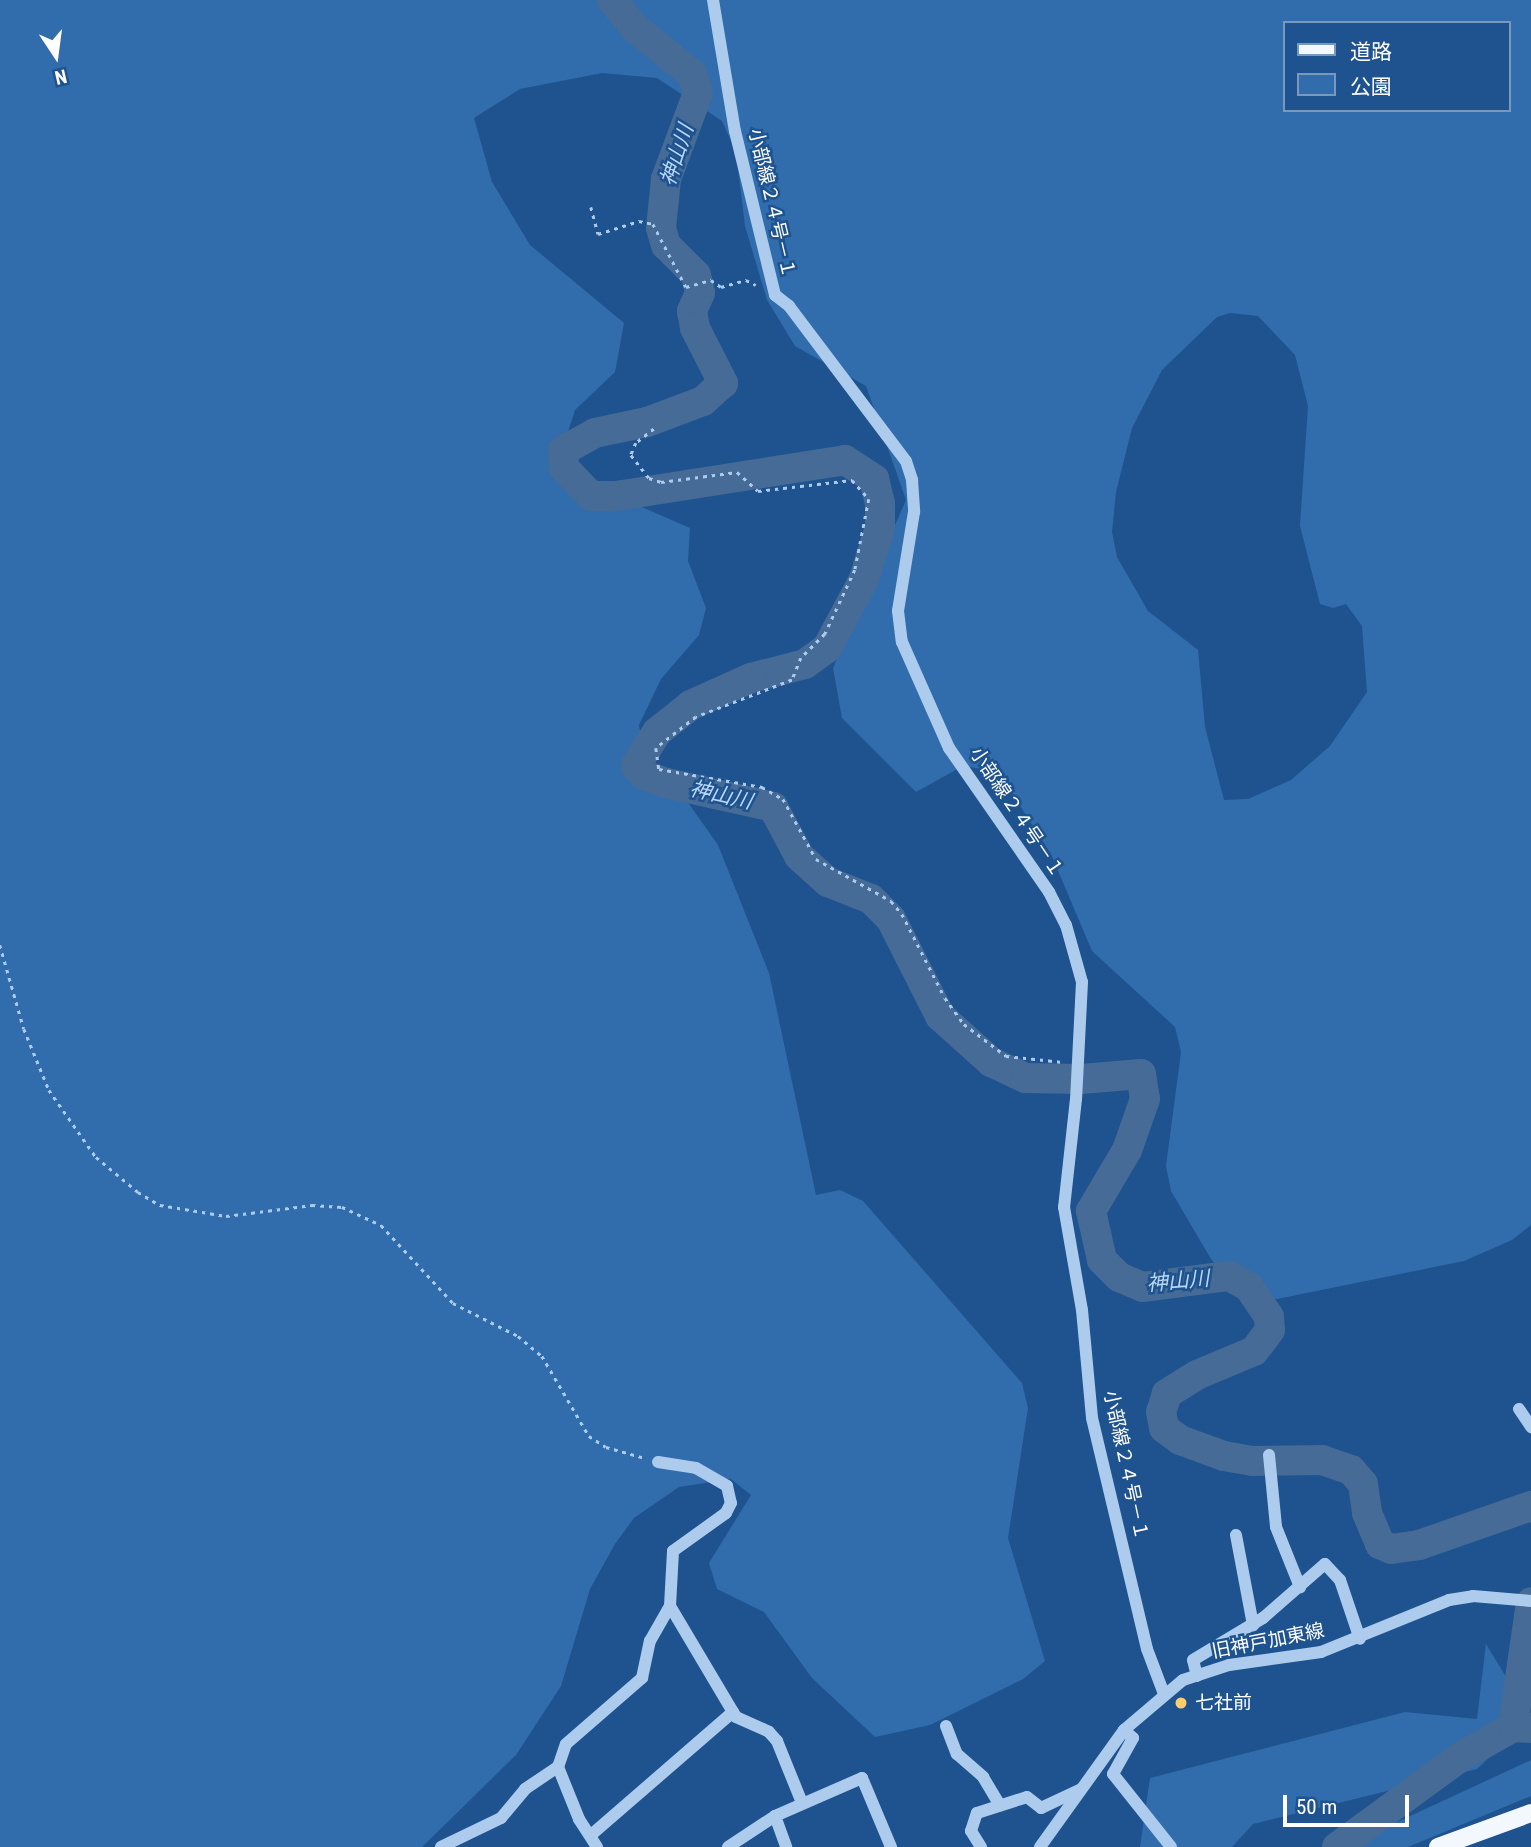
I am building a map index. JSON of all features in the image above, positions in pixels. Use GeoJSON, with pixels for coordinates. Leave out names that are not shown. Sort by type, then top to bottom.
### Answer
{"type":"FeatureCollection","features":[{"type":"Feature","properties":{"kind":"main road"},"geometry":{"type":"LineString","coordinates":[[1437,1847],[1531,1813]]}},
{"type":"Feature","properties":{"kind":"street","name":"小部線２４号－１"},"geometry":{"type":"LineString","coordinates":[[713,0],[735,131],[775,295],[789,306],[906,461],[914,512],[898,611],[902,642],[949,748],[1049,892],[1066,925],[1082,982],[1076,1099],[1064,1207],[1082,1310],[1092,1418],[1147,1649],[1164,1694]]}},
{"type":"Feature","properties":{"kind":"street"},"geometry":{"type":"LineString","coordinates":[[1519,1409],[1531,1427]]}},
{"type":"Feature","properties":{"kind":"street"},"geometry":{"type":"LineString","coordinates":[[1269,1455],[1276,1527],[1300,1587]]}},
{"type":"Feature","properties":{"kind":"street"},"geometry":{"type":"LineString","coordinates":[[441,1847],[501,1818],[525,1789],[558,1767],[566,1744],[642,1678],[650,1641],[670,1605],[673,1550],[726,1513],[731,1503],[727,1486],[696,1468],[658,1462]]}},
{"type":"Feature","properties":{"kind":"street"},"geometry":{"type":"LineString","coordinates":[[1236,1535],[1253,1625]]}},
{"type":"Feature","properties":{"kind":"street"},"geometry":{"type":"LineString","coordinates":[[1197,1676],[1194,1660],[1253,1625],[1325,1564],[1340,1580],[1360,1639]]}},
{"type":"Feature","properties":{"kind":"street","name":"旧神戸加東線"},"geometry":{"type":"LineString","coordinates":[[1040,1847],[1124,1730],[1164,1694],[1197,1676],[1229,1665],[1321,1653],[1449,1600],[1498,1597],[1531,1601]]}},
{"type":"Feature","properties":{"kind":"street"},"geometry":{"type":"LineString","coordinates":[[670,1605],[733,1712],[769,1732],[777,1741],[802,1803]]}},
{"type":"Feature","properties":{"kind":"street"},"geometry":{"type":"LineString","coordinates":[[591,1835],[733,1712]]}},
{"type":"Feature","properties":{"kind":"street"},"geometry":{"type":"LineString","coordinates":[[946,1726],[957,1754],[983,1777],[1000,1805]]}},
{"type":"Feature","properties":{"kind":"street"},"geometry":{"type":"LineString","coordinates":[[1124,1730],[1133,1738],[1113,1774],[1171,1847]]}},
{"type":"Feature","properties":{"kind":"street"},"geometry":{"type":"LineString","coordinates":[[558,1767],[579,1819],[597,1847]]}},
{"type":"Feature","properties":{"kind":"street"},"geometry":{"type":"LineString","coordinates":[[728,1847],[775,1816],[862,1778],[891,1847]]}},
{"type":"Feature","properties":{"kind":"street"},"geometry":{"type":"LineString","coordinates":[[981,1847],[971,1831],[970,1822],[977,1813],[1027,1797],[1041,1808],[1079,1790]]}},
{"type":"Feature","properties":{"kind":"street"},"geometry":{"type":"LineString","coordinates":[[775,1816],[786,1847]]}},
{"type":"Feature","properties":{"kind":"path"},"geometry":{"type":"LineString","coordinates":[[591,207],[598,234],[639,221],[653,224],[663,251],[686,287],[711,280],[720,287],[747,280],[775,295]]}},
{"type":"Feature","properties":{"kind":"path"},"geometry":{"type":"LineString","coordinates":[[654,429],[636,443],[631,455],[649,478],[661,482],[737,472],[758,491],[852,481],[869,499],[855,570],[825,634],[801,658],[792,680],[696,717],[656,748],[659,769],[762,787],[783,799],[816,859],[891,901],[902,914],[945,998],[964,1024],[1006,1056],[1078,1064]]}},
{"type":"Feature","properties":{"kind":"path"},"geometry":{"type":"LineString","coordinates":[[0,944],[24,1029],[49,1090],[96,1157],[138,1192],[160,1205],[191,1212],[226,1216],[312,1205],[342,1207],[382,1225],[453,1303],[518,1336],[542,1356],[589,1436],[606,1447],[658,1462]]}},
{"type":"Feature","properties":{"kind":"green space"},"geometry":{"type":"Polygon","coordinates":[[[0,0],[1531,0],[1531,1225],[1512,1240],[1464,1261],[1277,1299],[1251,1297],[1229,1280],[1211,1259],[1171,1191],[1166,1166],[1181,1052],[1175,1027],[1092,951],[1051,854],[1008,787],[988,770],[963,766],[916,792],[842,718],[833,668],[906,500],[866,386],[795,346],[767,300],[745,226],[736,152],[722,121],[657,78],[602,73],[520,89],[474,118],[492,182],[530,245],[624,323],[615,372],[575,410],[560,457],[598,488],[690,528],[688,561],[706,608],[699,635],[661,679],[639,725],[643,749],[651,772],[689,804],[718,845],[769,973],[816,1195],[840,1190],[863,1201],[1022,1383],[1028,1408],[1008,1538],[1045,1661],[1023,1679],[930,1725],[875,1737],[812,1678],[764,1612],[717,1589],[709,1563],[751,1495],[731,1479],[679,1487],[634,1518],[615,1544],[590,1589],[561,1686],[516,1755],[422,1847],[0,1847],[0,0]],[[1230,313],[1217,317],[1162,370],[1132,428],[1116,492],[1112,532],[1117,557],[1148,611],[1198,650],[1205,727],[1224,800],[1248,799],[1291,780],[1330,746],[1367,692],[1362,626],[1346,604],[1333,608],[1320,604],[1300,526],[1308,406],[1295,355],[1258,316],[1230,313]]]}},
{"type":"Feature","properties":{"kind":"green space"},"geometry":{"type":"Polygon","coordinates":[[[1486,1644],[1531,1718],[1477,1769],[1253,1824],[1232,1847],[1140,1847],[1150,1778],[1405,1712],[1477,1719],[1486,1644]]]}},
{"type":"Feature","properties":{"kind":"green space"},"geometry":{"type":"Polygon","coordinates":[[[1531,1760],[1531,1796],[1408,1847],[1357,1847],[1378,1831],[1531,1760]]]}},
{"type":"Feature","properties":{"kind":"waterway","name":"神山川"},"geometry":{"type":"LineString","coordinates":[[612,0],[635,28],[692,74],[698,93],[666,179],[661,228],[666,245],[696,275],[700,293],[692,311],[695,328],[723,383],[703,401],[647,422],[595,433],[563,451],[564,468],[591,496],[616,496],[845,460],[874,479],[880,503],[880,527],[864,579],[827,648],[805,664],[751,678],[691,705],[657,732],[636,766],[644,775],[666,783],[773,807],[799,856],[828,882],[871,899],[891,919],[940,1016],[991,1062],[1025,1078],[1081,1079],[1141,1074],[1145,1099],[1127,1150],[1091,1211],[1102,1260],[1119,1277],[1142,1287],[1229,1276],[1249,1287],[1269,1317],[1270,1330],[1254,1351],[1197,1375],[1167,1394],[1161,1412],[1164,1428],[1180,1440],[1224,1456],[1253,1461],[1322,1460],[1351,1470],[1363,1484],[1367,1513],[1380,1544],[1391,1549],[1419,1545],[1531,1506]]}},
{"type":"Feature","properties":{"kind":"waterway","name":"神山川"},"geometry":{"type":"LineString","coordinates":[[1513,1727],[1531,1602]]}},
{"type":"Feature","properties":{"kind":"waterway"},"geometry":{"type":"LineString","coordinates":[[1337,1847],[1462,1756],[1513,1727],[1531,1728]]}},
{"type":"Feature","properties":{"kind":"place","name":"七社前"},"geometry":{"type":"Point","coordinates":[1181,1703]}}]}
